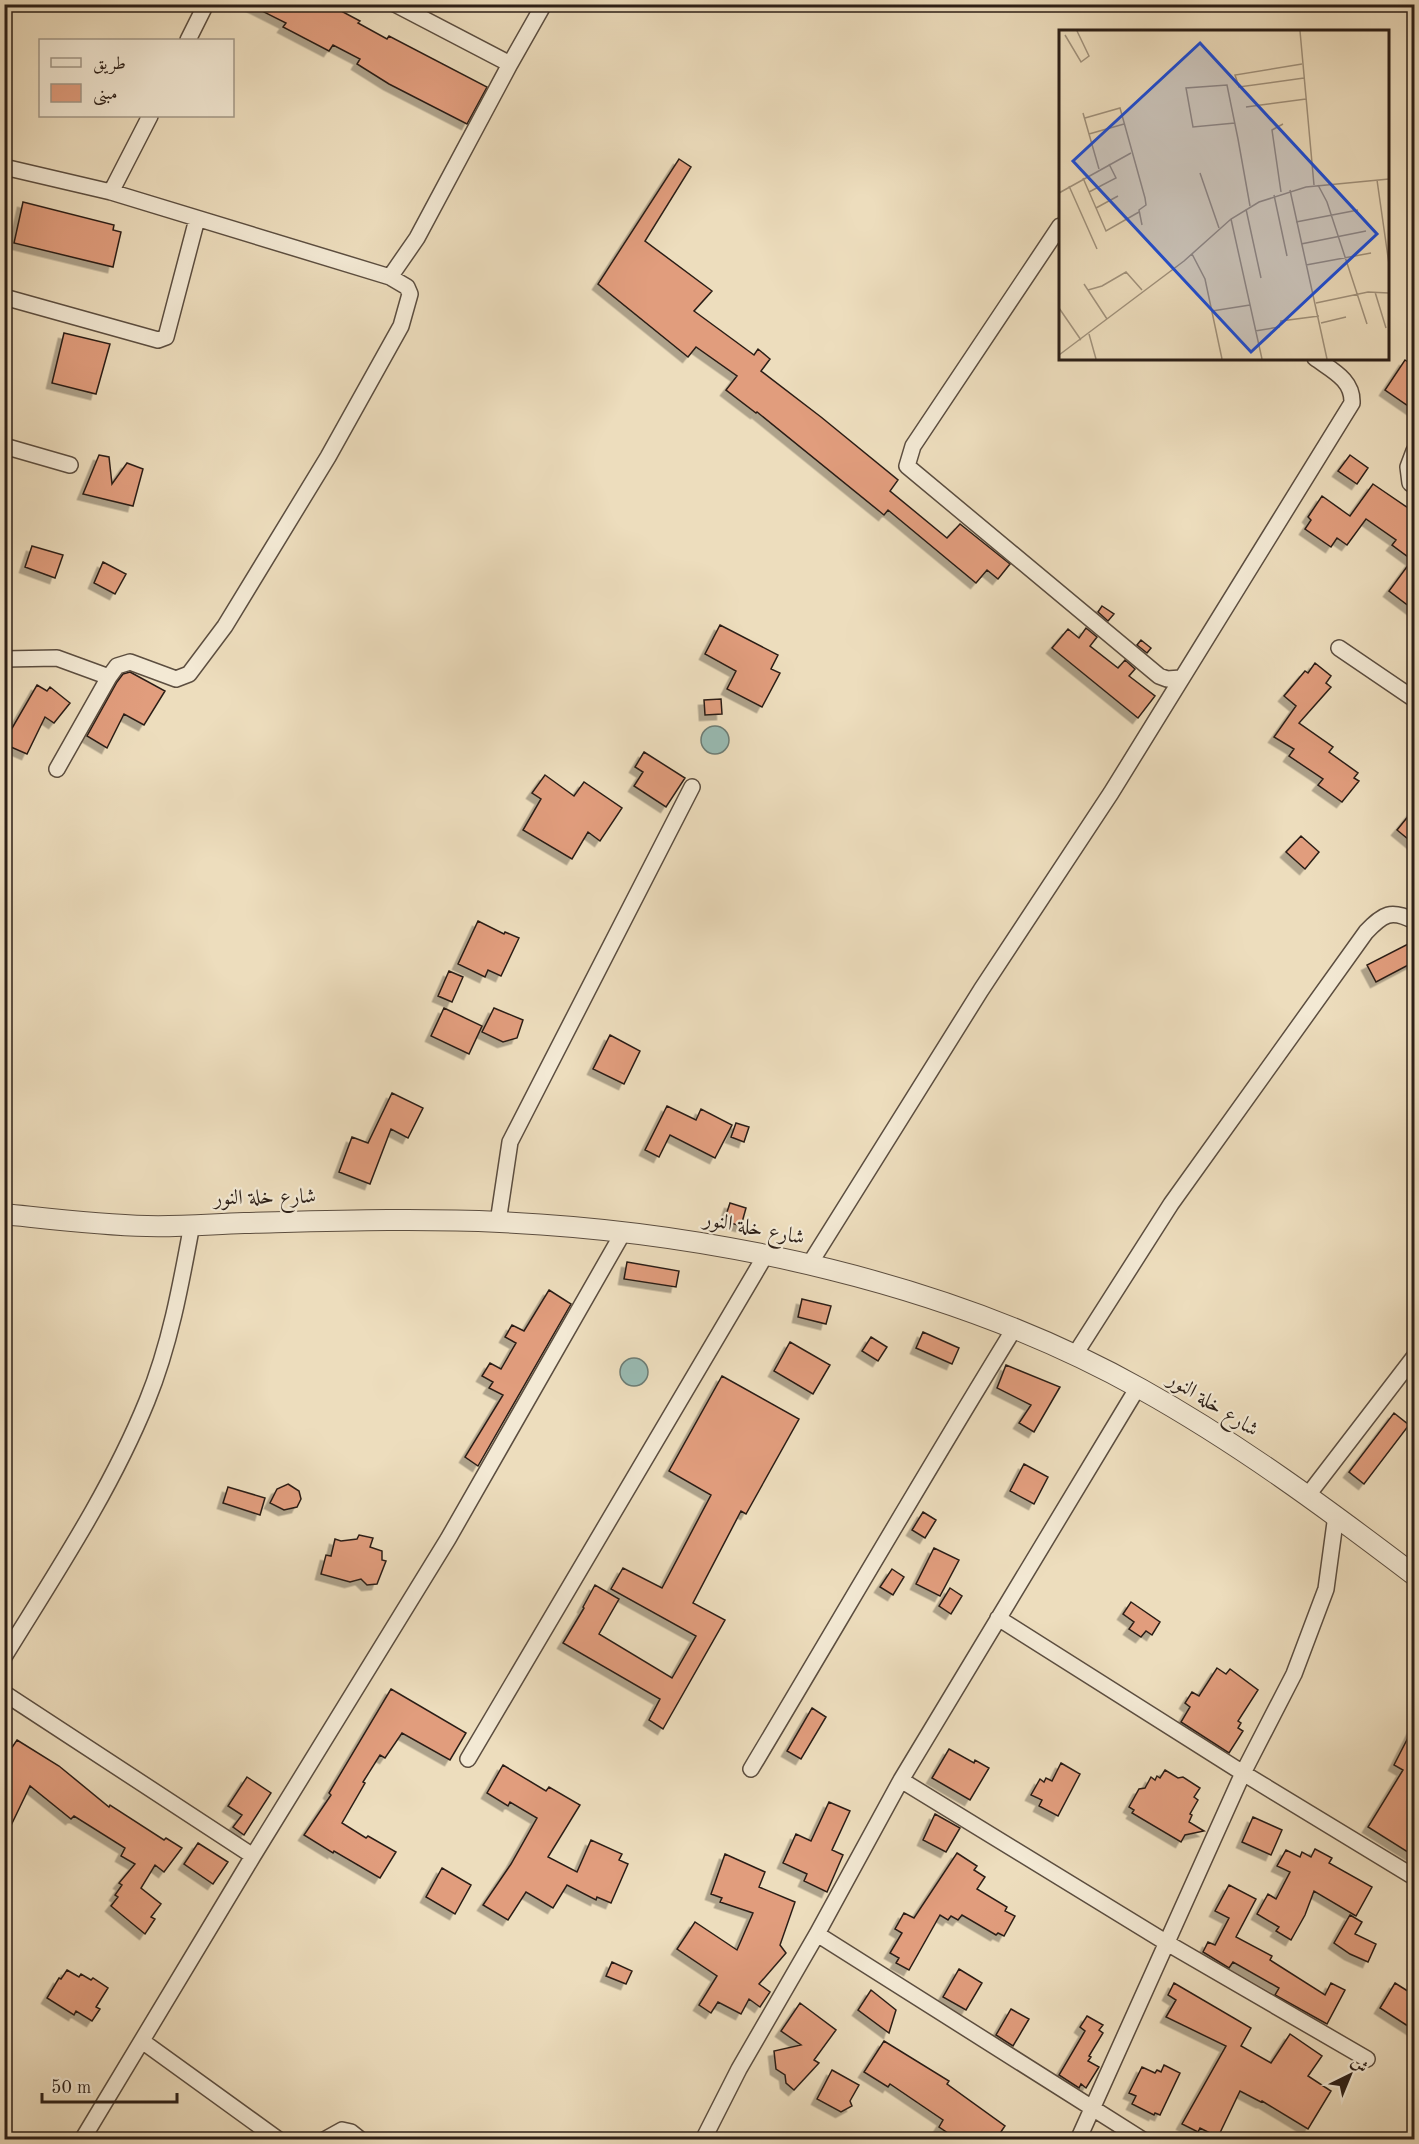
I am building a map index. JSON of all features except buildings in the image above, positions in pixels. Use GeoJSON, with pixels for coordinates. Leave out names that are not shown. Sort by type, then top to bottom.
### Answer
{"type":"FeatureCollection","features":[{"type":"Feature","properties":{"kind":"street"},"geometry":{"type":"LineString","coordinates":[[188,39],[206,4]]}},
{"type":"Feature","properties":{"kind":"street"},"geometry":{"type":"LineString","coordinates":[[395,4],[510,64]]}},
{"type":"Feature","properties":{"kind":"street"},"geometry":{"type":"LineString","coordinates":[[390,277],[417,238],[544,4]]}},
{"type":"Feature","properties":{"kind":"street"},"geometry":{"type":"LineString","coordinates":[[111,192],[149,117]]}},
{"type":"Feature","properties":{"kind":"street"},"geometry":{"type":"LineString","coordinates":[[4,167],[111,192],[390,277],[407,287],[410,294],[401,326],[328,457],[225,626],[189,674],[176,679],[130,662],[117,666],[57,770]]}},
{"type":"Feature","properties":{"kind":"street"},"geometry":{"type":"LineString","coordinates":[[4,297],[158,340],[162,339],[166,337],[197,219]]}},
{"type":"Feature","properties":{"kind":"street"},"geometry":{"type":"LineString","coordinates":[[1059,227],[913,446],[908,466],[1159,676],[1167,679],[1181,678]]}},
{"type":"Feature","properties":{"kind":"street"},"geometry":{"type":"LineString","coordinates":[[809,1265],[981,990],[1111,793],[1352,404],[1353,394],[1347,382],[1318,360]]}},
{"type":"Feature","properties":{"kind":"street"},"geometry":{"type":"LineString","coordinates":[[4,446],[70,465]]}},
{"type":"Feature","properties":{"kind":"street"},"geometry":{"type":"LineString","coordinates":[[1414,451],[1408,467],[1410,483],[1414,486]]}},
{"type":"Feature","properties":{"kind":"street"},"geometry":{"type":"LineString","coordinates":[[1339,648],[1414,699]]}},
{"type":"Feature","properties":{"kind":"street"},"geometry":{"type":"LineString","coordinates":[[4,659],[57,658],[109,677]]}},
{"type":"Feature","properties":{"kind":"street"},"geometry":{"type":"LineString","coordinates":[[498,1222],[510,1142],[692,787]]}},
{"type":"Feature","properties":{"kind":"street"},"geometry":{"type":"LineString","coordinates":[[1074,1356],[1172,1204],[1366,932],[1379,919],[1389,914],[1404,916],[1414,921]]}},
{"type":"Feature","properties":{"kind":"street","name":"شارع خلة النور"},"geometry":{"type":"LineString","coordinates":[[4,1214],[105,1225],[151,1226],[378,1220],[498,1222],[624,1231],[765,1256],[888,1285],[949,1304],[1014,1329],[1138,1387],[1197,1422],[1308,1495],[1414,1575]]}},
{"type":"Feature","properties":{"kind":"street"},"geometry":{"type":"LineString","coordinates":[[4,1657],[79,1536],[126,1448],[147,1400],[162,1357],[183,1277],[192,1224]]}},
{"type":"Feature","properties":{"kind":"street"},"geometry":{"type":"LineString","coordinates":[[82,2139],[448,1539],[624,1231]]}},
{"type":"Feature","properties":{"kind":"street"},"geometry":{"type":"LineString","coordinates":[[468,1759],[765,1256]]}},
{"type":"Feature","properties":{"kind":"street"},"geometry":{"type":"LineString","coordinates":[[750,1769],[852,1601],[902,1512],[1014,1329]]}},
{"type":"Feature","properties":{"kind":"street"},"geometry":{"type":"LineString","coordinates":[[1308,1495],[1414,1356]]}},
{"type":"Feature","properties":{"kind":"street"},"geometry":{"type":"LineString","coordinates":[[703,2139],[739,2069],[902,1780],[1138,1387]]}},
{"type":"Feature","properties":{"kind":"street"},"geometry":{"type":"LineString","coordinates":[[1078,2139],[1243,1773],[1294,1674],[1326,1589],[1335,1515]]}},
{"type":"Feature","properties":{"kind":"street"},"geometry":{"type":"LineString","coordinates":[[998,1618],[1243,1773],[1414,1877]]}},
{"type":"Feature","properties":{"kind":"street"},"geometry":{"type":"LineString","coordinates":[[4,1693],[253,1856]]}},
{"type":"Feature","properties":{"kind":"street"},"geometry":{"type":"LineString","coordinates":[[902,1780],[1167,1943],[1367,2059]]}},
{"type":"Feature","properties":{"kind":"street"},"geometry":{"type":"LineString","coordinates":[[817,1934],[1143,2139]]}},
{"type":"Feature","properties":{"kind":"street"},"geometry":{"type":"LineString","coordinates":[[142,2041],[279,2139]]}},
{"type":"Feature","properties":{"kind":"street"},"geometry":{"type":"LineString","coordinates":[[324,2139],[342,2130],[351,2132],[361,2139]]}},
{"type":"Feature","properties":{"kind":"water"},"geometry":{"type":"Polygon","coordinates":[[[715,726],[725,730],[729,740],[725,750],[715,754],[705,750],[701,740],[705,730],[715,726]]]}},
{"type":"Feature","properties":{"kind":"water"},"geometry":{"type":"Polygon","coordinates":[[[634,1358],[644,1362],[648,1372],[644,1382],[634,1386],[624,1382],[620,1372],[624,1362],[634,1358]]]}}]}
